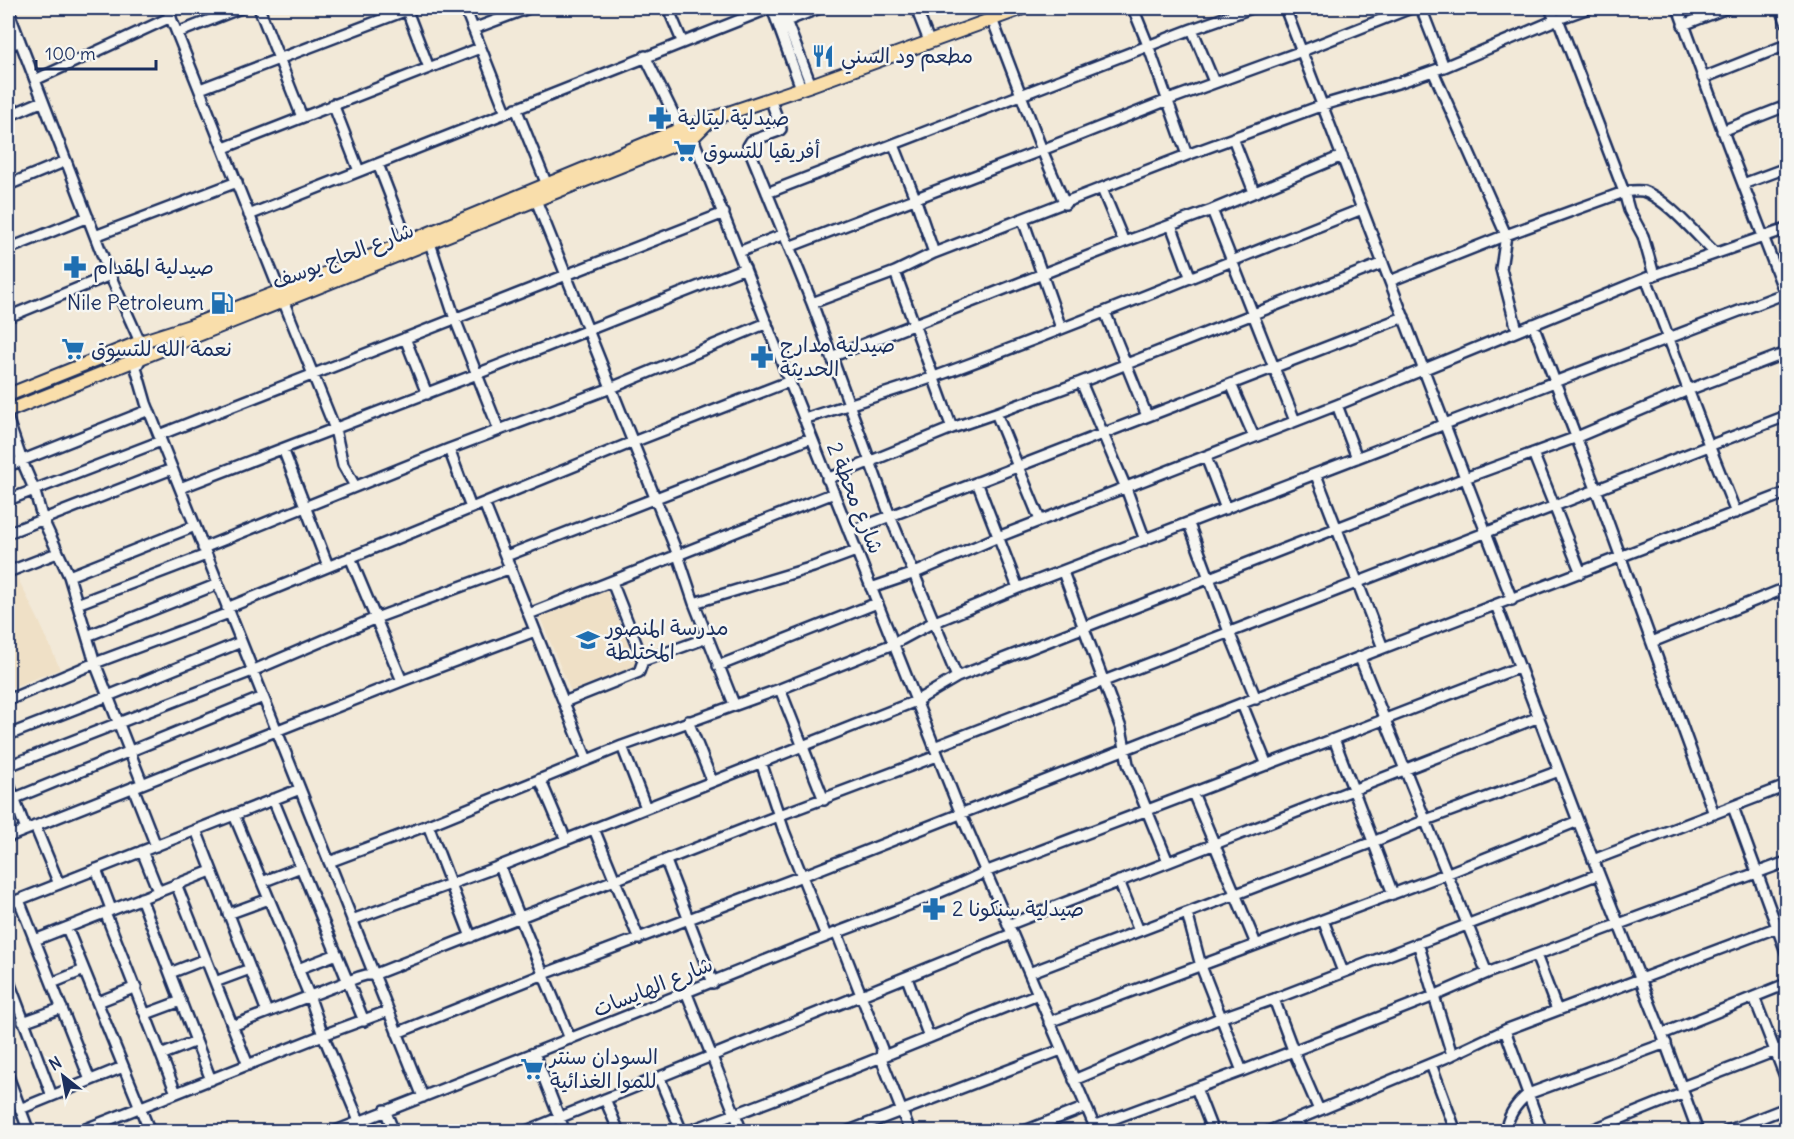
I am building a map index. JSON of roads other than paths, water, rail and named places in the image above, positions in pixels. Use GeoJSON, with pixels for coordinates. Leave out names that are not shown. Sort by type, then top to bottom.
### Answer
{"type":"FeatureCollection","features":[{"type":"Feature","properties":{"kind":"main road"},"geometry":{"type":"LineString","coordinates":[[687,131],[714,117],[1023,8]]}},
{"type":"Feature","properties":{"kind":"main road","name":"شارع الحاج يوسف"},"geometry":{"type":"LineString","coordinates":[[8,411],[408,242],[687,131]]}},
{"type":"Feature","properties":{"kind":"main road","name":"شارع الحاج يوسف"},"geometry":{"type":"LineString","coordinates":[[8,395],[140,342],[281,296],[430,243],[536,200],[687,131]]}},
{"type":"Feature","properties":{"kind":"street"},"geometry":{"type":"LineString","coordinates":[[167,8],[335,429],[343,465],[355,486]]}},
{"type":"Feature","properties":{"kind":"street"},"geometry":{"type":"LineString","coordinates":[[177,33],[241,8]]}},
{"type":"Feature","properties":{"kind":"street"},"geometry":{"type":"LineString","coordinates":[[259,8],[302,117]]}},
{"type":"Feature","properties":{"kind":"street"},"geometry":{"type":"LineString","coordinates":[[465,8],[507,112]]}},
{"type":"Feature","properties":{"kind":"street"},"geometry":{"type":"LineString","coordinates":[[473,29],[529,8]]}},
{"type":"Feature","properties":{"kind":"street"},"geometry":{"type":"LineString","coordinates":[[668,8],[682,41]]}},
{"type":"Feature","properties":{"kind":"street"},"geometry":{"type":"LineString","coordinates":[[249,215],[682,41],[771,8],[806,86]]}},
{"type":"Feature","properties":{"kind":"street"},"geometry":{"type":"LineString","coordinates":[[781,8],[806,86]]}},
{"type":"Feature","properties":{"kind":"street"},"geometry":{"type":"LineString","coordinates":[[786,21],[820,8]]}},
{"type":"Feature","properties":{"kind":"street"},"geometry":{"type":"LineString","coordinates":[[916,8],[929,41]]}},
{"type":"Feature","properties":{"kind":"street"},"geometry":{"type":"LineString","coordinates":[[1133,8],[1188,155]]}},
{"type":"Feature","properties":{"kind":"street"},"geometry":{"type":"LineString","coordinates":[[767,193],[1148,45],[1252,8]]}},
{"type":"Feature","properties":{"kind":"street"},"geometry":{"type":"LineString","coordinates":[[1285,8],[1512,600]]}},
{"type":"Feature","properties":{"kind":"street"},"geometry":{"type":"LineString","coordinates":[[789,247],[1411,8]]}},
{"type":"Feature","properties":{"kind":"street"},"geometry":{"type":"LineString","coordinates":[[1421,8],[1444,67]]}},
{"type":"Feature","properties":{"kind":"street"},"geometry":{"type":"LineString","coordinates":[[1551,8],[1624,192],[1629,210],[1644,240],[1650,276],[1669,339],[1736,513]]}},
{"type":"Feature","properties":{"kind":"street"},"geometry":{"type":"LineString","coordinates":[[812,303],[895,272],[934,253],[1188,155],[1323,105],[1444,67],[1590,8]]}},
{"type":"Feature","properties":{"kind":"street"},"geometry":{"type":"LineString","coordinates":[[329,862],[428,825],[622,746],[780,689],[893,644],[934,623],[1018,588],[1786,294],[1722,130],[1678,8]]}},
{"type":"Feature","properties":{"kind":"street"},"geometry":{"type":"LineString","coordinates":[[1683,25],[1727,8]]}},
{"type":"Feature","properties":{"kind":"street"},"geometry":{"type":"LineString","coordinates":[[1781,8],[1786,22]]}},
{"type":"Feature","properties":{"kind":"street"},"geometry":{"type":"LineString","coordinates":[[200,89],[280,60],[406,9],[429,68]]}},
{"type":"Feature","properties":{"kind":"street"},"geometry":{"type":"LineString","coordinates":[[8,10],[95,236],[140,342],[142,356],[136,368],[148,411],[423,1097]]}},
{"type":"Feature","properties":{"kind":"street"},"geometry":{"type":"LineString","coordinates":[[35,80],[171,17]]}},
{"type":"Feature","properties":{"kind":"street"},"geometry":{"type":"LineString","coordinates":[[992,19],[1065,204]]}},
{"type":"Feature","properties":{"kind":"street"},"geometry":{"type":"LineString","coordinates":[[1192,29],[1214,82]]}},
{"type":"Feature","properties":{"kind":"street"},"geometry":{"type":"LineString","coordinates":[[8,46],[20,41]]}},
{"type":"Feature","properties":{"kind":"street"},"geometry":{"type":"LineString","coordinates":[[1703,78],[1786,45]]}},
{"type":"Feature","properties":{"kind":"street"},"geometry":{"type":"LineString","coordinates":[[224,148],[480,48]]}},
{"type":"Feature","properties":{"kind":"street","name":"شارع محطة 2"},"geometry":{"type":"LineString","coordinates":[[645,56],[687,131],[724,213],[961,814],[1095,1129]]}},
{"type":"Feature","properties":{"kind":"street"},"geometry":{"type":"LineString","coordinates":[[1433,71],[1506,235],[1501,269],[1517,330]]}},
{"type":"Feature","properties":{"kind":"street"},"geometry":{"type":"LineString","coordinates":[[771,98],[781,129],[751,141],[748,146],[812,303],[890,516],[957,677]]}},
{"type":"Feature","properties":{"kind":"street"},"geometry":{"type":"LineString","coordinates":[[8,116],[43,101]]}},
{"type":"Feature","properties":{"kind":"street"},"geometry":{"type":"LineString","coordinates":[[333,104],[359,171]]}},
{"type":"Feature","properties":{"kind":"street"},"geometry":{"type":"LineString","coordinates":[[1722,130],[1786,106]]}},
{"type":"Feature","properties":{"kind":"street"},"geometry":{"type":"LineString","coordinates":[[516,108],[547,185]]}},
{"type":"Feature","properties":{"kind":"street"},"geometry":{"type":"LineString","coordinates":[[1233,138],[1254,192]]}},
{"type":"Feature","properties":{"kind":"street"},"geometry":{"type":"LineString","coordinates":[[894,145],[934,253]]}},
{"type":"Feature","properties":{"kind":"street"},"geometry":{"type":"LineString","coordinates":[[831,357],[914,323],[1212,210],[1342,156]]}},
{"type":"Feature","properties":{"kind":"street"},"geometry":{"type":"LineString","coordinates":[[8,185],[66,161]]}},
{"type":"Feature","properties":{"kind":"street"},"geometry":{"type":"LineString","coordinates":[[378,164],[408,242]]}},
{"type":"Feature","properties":{"kind":"street"},"geometry":{"type":"LineString","coordinates":[[1743,184],[1786,168]]}},
{"type":"Feature","properties":{"kind":"street"},"geometry":{"type":"LineString","coordinates":[[95,236],[237,182]]}},
{"type":"Feature","properties":{"kind":"street"},"geometry":{"type":"LineString","coordinates":[[1102,189],[1124,242]]}},
{"type":"Feature","properties":{"kind":"street"},"geometry":{"type":"LineString","coordinates":[[1390,281],[1506,235],[1635,190],[1642,191],[1665,204],[1715,253]]}},
{"type":"Feature","properties":{"kind":"street"},"geometry":{"type":"LineString","coordinates":[[536,200],[678,555],[707,638],[734,704]]}},
{"type":"Feature","properties":{"kind":"street"},"geometry":{"type":"LineString","coordinates":[[804,419],[933,377],[1105,312],[1362,209]]}},
{"type":"Feature","properties":{"kind":"street"},"geometry":{"type":"LineString","coordinates":[[1212,210],[1230,261],[1295,421]]}},
{"type":"Feature","properties":{"kind":"street"},"geometry":{"type":"LineString","coordinates":[[8,500],[312,375],[724,213]]}},
{"type":"Feature","properties":{"kind":"street"},"geometry":{"type":"LineString","coordinates":[[8,249],[88,217]]}},
{"type":"Feature","properties":{"kind":"street"},"geometry":{"type":"LineString","coordinates":[[1023,220],[1061,328]]}},
{"type":"Feature","properties":{"kind":"street"},"geometry":{"type":"LineString","coordinates":[[1171,225],[1190,276]]}},
{"type":"Feature","properties":{"kind":"street"},"geometry":{"type":"LineString","coordinates":[[871,588],[915,573],[1040,520],[1337,405],[1650,276],[1786,229]]}},
{"type":"Feature","properties":{"kind":"street"},"geometry":{"type":"LineString","coordinates":[[739,252],[784,234]]}},
{"type":"Feature","properties":{"kind":"street"},"geometry":{"type":"LineString","coordinates":[[430,243],[455,319],[499,430]]}},
{"type":"Feature","properties":{"kind":"street"},"geometry":{"type":"LineString","coordinates":[[827,479],[952,428],[1081,382],[1383,263]]}},
{"type":"Feature","properties":{"kind":"street"},"geometry":{"type":"LineString","coordinates":[[180,488],[427,394],[746,268]]}},
{"type":"Feature","properties":{"kind":"street"},"geometry":{"type":"LineString","coordinates":[[895,272],[952,428]]}},
{"type":"Feature","properties":{"kind":"street"},"geometry":{"type":"LineString","coordinates":[[8,317],[111,275]]}},
{"type":"Feature","properties":{"kind":"street"},"geometry":{"type":"LineString","coordinates":[[1105,312],[1147,416]]}},
{"type":"Feature","properties":{"kind":"street"},"geometry":{"type":"LineString","coordinates":[[849,532],[1404,317]]}},
{"type":"Feature","properties":{"kind":"street"},"geometry":{"type":"LineString","coordinates":[[77,604],[355,486],[611,388],[767,323]]}},
{"type":"Feature","properties":{"kind":"street"},"geometry":{"type":"LineString","coordinates":[[1533,324],[1596,489],[1714,814]]}},
{"type":"Feature","properties":{"kind":"street"},"geometry":{"type":"LineString","coordinates":[[405,338],[427,394]]}},
{"type":"Feature","properties":{"kind":"street"},"geometry":{"type":"LineString","coordinates":[[352,920],[500,866],[804,746],[916,701],[957,677],[1786,353]]}},
{"type":"Feature","properties":{"kind":"street"},"geometry":{"type":"LineString","coordinates":[[8,699],[228,610],[350,557],[790,381]]}},
{"type":"Feature","properties":{"kind":"street"},"geometry":{"type":"LineString","coordinates":[[1081,382],[1126,488],[1145,540]]}},
{"type":"Feature","properties":{"kind":"street"},"geometry":{"type":"LineString","coordinates":[[1231,384],[1254,437]]}},
{"type":"Feature","properties":{"kind":"street"},"geometry":{"type":"LineString","coordinates":[[1337,405],[1357,458]]}},
{"type":"Feature","properties":{"kind":"street"},"geometry":{"type":"LineString","coordinates":[[8,466],[148,411]]}},
{"type":"Feature","properties":{"kind":"street"},"geometry":{"type":"LineString","coordinates":[[996,413],[1040,520]]}},
{"type":"Feature","properties":{"kind":"street"},"geometry":{"type":"LineString","coordinates":[[232,1026],[309,995],[366,975],[373,975],[780,815],[824,800],[1104,681],[1786,416]]}},
{"type":"Feature","properties":{"kind":"street"},"geometry":{"type":"LineString","coordinates":[[8,420],[44,520],[69,576],[95,663],[129,750],[156,846]]}},
{"type":"Feature","properties":{"kind":"street"},"geometry":{"type":"LineString","coordinates":[[506,556],[811,438]]}},
{"type":"Feature","properties":{"kind":"street"},"geometry":{"type":"LineString","coordinates":[[283,449],[328,566]]}},
{"type":"Feature","properties":{"kind":"street"},"geometry":{"type":"LineString","coordinates":[[449,449],[471,508]]}},
{"type":"Feature","properties":{"kind":"street"},"geometry":{"type":"LineString","coordinates":[[1533,453],[1581,573]]}},
{"type":"Feature","properties":{"kind":"street"},"geometry":{"type":"LineString","coordinates":[[1206,457],[1226,509]]}},
{"type":"Feature","properties":{"kind":"street"},"geometry":{"type":"LineString","coordinates":[[8,533],[172,469]]}},
{"type":"Feature","properties":{"kind":"street"},"geometry":{"type":"LineString","coordinates":[[1316,475],[1383,648]]}},
{"type":"Feature","properties":{"kind":"street"},"geometry":{"type":"LineString","coordinates":[[977,482],[1018,588]]}},
{"type":"Feature","properties":{"kind":"street"},"geometry":{"type":"LineString","coordinates":[[529,614],[834,494]]}},
{"type":"Feature","properties":{"kind":"street"},"geometry":{"type":"LineString","coordinates":[[397,1033],[1383,648],[1786,494]]}},
{"type":"Feature","properties":{"kind":"street"},"geometry":{"type":"LineString","coordinates":[[484,503],[587,760]]}},
{"type":"Feature","properties":{"kind":"street"},"geometry":{"type":"LineString","coordinates":[[1189,524],[1256,699]]}},
{"type":"Feature","properties":{"kind":"street"},"geometry":{"type":"LineString","coordinates":[[69,576],[195,526]]}},
{"type":"Feature","properties":{"kind":"street"},"geometry":{"type":"LineString","coordinates":[[694,603],[813,567],[856,551]]}},
{"type":"Feature","properties":{"kind":"street"},"geometry":{"type":"LineString","coordinates":[[8,572],[57,552]]}},
{"type":"Feature","properties":{"kind":"street"},"geometry":{"type":"LineString","coordinates":[[350,557],[402,681]]}},
{"type":"Feature","properties":{"kind":"street"},"geometry":{"type":"LineString","coordinates":[[8,766],[252,671],[376,618],[511,568]]}},
{"type":"Feature","properties":{"kind":"street"},"geometry":{"type":"LineString","coordinates":[[1063,572],[1121,728],[1128,764],[1168,862]]}},
{"type":"Feature","properties":{"kind":"street"},"geometry":{"type":"LineString","coordinates":[[564,702],[639,672],[643,661],[612,582]]}},
{"type":"Feature","properties":{"kind":"street"},"geometry":{"type":"LineString","coordinates":[[87,636],[218,584]]}},
{"type":"Feature","properties":{"kind":"street"},"geometry":{"type":"LineString","coordinates":[[1652,642],[1786,588]]}},
{"type":"Feature","properties":{"kind":"street"},"geometry":{"type":"LineString","coordinates":[[718,666],[877,603]]}},
{"type":"Feature","properties":{"kind":"street"},"geometry":{"type":"LineString","coordinates":[[1496,605],[1698,1131]]}},
{"type":"Feature","properties":{"kind":"street"},"geometry":{"type":"LineString","coordinates":[[8,837],[402,681],[535,631]]}},
{"type":"Feature","properties":{"kind":"street"},"geometry":{"type":"LineString","coordinates":[[643,661],[707,638]]}},
{"type":"Feature","properties":{"kind":"street"},"geometry":{"type":"LineString","coordinates":[[8,735],[241,642]]}},
{"type":"Feature","properties":{"kind":"street"},"geometry":{"type":"LineString","coordinates":[[1360,657],[1487,973]]}},
{"type":"Feature","properties":{"kind":"street","name":"شارع الهايسات"},"geometry":{"type":"LineString","coordinates":[[333,1131],[687,994],[985,872],[1520,667]]}},
{"type":"Feature","properties":{"kind":"street"},"geometry":{"type":"LineString","coordinates":[[780,689],[824,800]]}},
{"type":"Feature","properties":{"kind":"street"},"geometry":{"type":"LineString","coordinates":[[11,800],[263,696]]}},
{"type":"Feature","properties":{"kind":"street"},"geometry":{"type":"LineString","coordinates":[[1242,704],[1267,765]]}},
{"type":"Feature","properties":{"kind":"street"},"geometry":{"type":"LineString","coordinates":[[1008,925],[1539,717]]}},
{"type":"Feature","properties":{"kind":"street"},"geometry":{"type":"LineString","coordinates":[[688,721],[712,781]]}},
{"type":"Feature","properties":{"kind":"street"},"geometry":{"type":"LineString","coordinates":[[1334,739],[1393,894]]}},
{"type":"Feature","properties":{"kind":"street"},"geometry":{"type":"LineString","coordinates":[[622,746],[646,808]]}},
{"type":"Feature","properties":{"kind":"street"},"geometry":{"type":"LineString","coordinates":[[761,762],[826,936]]}},
{"type":"Feature","properties":{"kind":"street"},"geometry":{"type":"LineString","coordinates":[[1029,973],[1559,771]]}},
{"type":"Feature","properties":{"kind":"street"},"geometry":{"type":"LineString","coordinates":[[540,779],[566,840]]}},
{"type":"Feature","properties":{"kind":"street"},"geometry":{"type":"LineString","coordinates":[[8,782],[11,800],[31,828],[59,884]]}},
{"type":"Feature","properties":{"kind":"street"},"geometry":{"type":"LineString","coordinates":[[1593,860],[1786,786]]}},
{"type":"Feature","properties":{"kind":"street"},"geometry":{"type":"LineString","coordinates":[[8,904],[300,789]]}},
{"type":"Feature","properties":{"kind":"street"},"geometry":{"type":"LineString","coordinates":[[1193,793],[1256,944]]}},
{"type":"Feature","properties":{"kind":"street"},"geometry":{"type":"LineString","coordinates":[[273,799],[364,1021]]}},
{"type":"Feature","properties":{"kind":"street"},"geometry":{"type":"LineString","coordinates":[[1733,807],[1758,873],[1782,926],[1786,952]]}},
{"type":"Feature","properties":{"kind":"street"},"geometry":{"type":"LineString","coordinates":[[234,815],[359,1121]]}},
{"type":"Feature","properties":{"kind":"street"},"geometry":{"type":"LineString","coordinates":[[1049,1022],[1446,874],[1578,821]]}},
{"type":"Feature","properties":{"kind":"street"},"geometry":{"type":"LineString","coordinates":[[428,825],[471,937]]}},
{"type":"Feature","properties":{"kind":"street"},"geometry":{"type":"LineString","coordinates":[[594,829],[639,939]]}},
{"type":"Feature","properties":{"kind":"street"},"geometry":{"type":"LineString","coordinates":[[196,830],[267,1012]]}},
{"type":"Feature","properties":{"kind":"street"},"geometry":{"type":"LineString","coordinates":[[142,851],[158,891]]}},
{"type":"Feature","properties":{"kind":"street"},"geometry":{"type":"LineString","coordinates":[[666,861],[713,983]]}},
{"type":"Feature","properties":{"kind":"street"},"geometry":{"type":"LineString","coordinates":[[1095,1129],[1487,973],[1786,862]]}},
{"type":"Feature","properties":{"kind":"street"},"geometry":{"type":"LineString","coordinates":[[500,866],[519,918],[570,1039]]}},
{"type":"Feature","properties":{"kind":"street"},"geometry":{"type":"LineString","coordinates":[[262,882],[301,867]]}},
{"type":"Feature","properties":{"kind":"street"},"geometry":{"type":"LineString","coordinates":[[96,869],[108,911],[176,1093]]}},
{"type":"Feature","properties":{"kind":"street"},"geometry":{"type":"LineString","coordinates":[[35,940],[211,871]]}},
{"type":"Feature","properties":{"kind":"street"},"geometry":{"type":"LineString","coordinates":[[1074,1080],[1221,1018],[1599,874]]}},
{"type":"Feature","properties":{"kind":"street"},"geometry":{"type":"LineString","coordinates":[[1119,881],[1139,931]]}},
{"type":"Feature","properties":{"kind":"street"},"geometry":{"type":"LineString","coordinates":[[176,884],[248,1065]]}},
{"type":"Feature","properties":{"kind":"street"},"geometry":{"type":"LineString","coordinates":[[141,898],[212,1080]]}},
{"type":"Feature","properties":{"kind":"street"},"geometry":{"type":"LineString","coordinates":[[228,914],[269,899]]}},
{"type":"Feature","properties":{"kind":"street"},"geometry":{"type":"LineString","coordinates":[[20,900],[90,1080]]}},
{"type":"Feature","properties":{"kind":"street"},"geometry":{"type":"LineString","coordinates":[[1187,913],[1202,966],[1242,1071]]}},
{"type":"Feature","properties":{"kind":"street"},"geometry":{"type":"LineString","coordinates":[[1323,920],[1343,972]]}},
{"type":"Feature","properties":{"kind":"street"},"geometry":{"type":"LineString","coordinates":[[1267,1131],[1431,1064],[1505,1030],[1782,926]]}},
{"type":"Feature","properties":{"kind":"street"},"geometry":{"type":"LineString","coordinates":[[67,928],[150,1131]]}},
{"type":"Feature","properties":{"kind":"street"},"geometry":{"type":"LineString","coordinates":[[837,933],[882,1048],[881,1058],[910,1131]]}},
{"type":"Feature","properties":{"kind":"street"},"geometry":{"type":"LineString","coordinates":[[524,1131],[1012,934]]}},
{"type":"Feature","properties":{"kind":"street"},"geometry":{"type":"LineString","coordinates":[[1418,943],[1452,1055]]}},
{"type":"Feature","properties":{"kind":"street"},"geometry":{"type":"LineString","coordinates":[[298,969],[337,954]]}},
{"type":"Feature","properties":{"kind":"street"},"geometry":{"type":"LineString","coordinates":[[1536,955],[1557,1010]]}},
{"type":"Feature","properties":{"kind":"street"},"geometry":{"type":"LineString","coordinates":[[170,973],[206,959]]}},
{"type":"Feature","properties":{"kind":"street"},"geometry":{"type":"LineString","coordinates":[[215,982],[250,969]]}},
{"type":"Feature","properties":{"kind":"street"},"geometry":{"type":"LineString","coordinates":[[52,983],[84,970]]}},
{"type":"Feature","properties":{"kind":"street"},"geometry":{"type":"LineString","coordinates":[[907,978],[929,1037]]}},
{"type":"Feature","properties":{"kind":"street"},"geometry":{"type":"LineString","coordinates":[[8,979],[52,1096]]}},
{"type":"Feature","properties":{"kind":"street"},"geometry":{"type":"LineString","coordinates":[[1506,1131],[1511,1113],[1528,1094],[1664,1038],[1786,984]]}},
{"type":"Feature","properties":{"kind":"street"},"geometry":{"type":"LineString","coordinates":[[98,1002],[136,987]]}},
{"type":"Feature","properties":{"kind":"street"},"geometry":{"type":"LineString","coordinates":[[687,994],[742,1131]]}},
{"type":"Feature","properties":{"kind":"street"},"geometry":{"type":"LineString","coordinates":[[686,1131],[881,1058],[1038,994]]}},
{"type":"Feature","properties":{"kind":"street"},"geometry":{"type":"LineString","coordinates":[[1754,997],[1786,1079]]}},
{"type":"Feature","properties":{"kind":"street"},"geometry":{"type":"LineString","coordinates":[[1274,999],[1319,1110]]}},
{"type":"Feature","properties":{"kind":"street"},"geometry":{"type":"LineString","coordinates":[[146,1014],[181,1001]]}},
{"type":"Feature","properties":{"kind":"street"},"geometry":{"type":"LineString","coordinates":[[24,1022],[62,1008]]}},
{"type":"Feature","properties":{"kind":"street"},"geometry":{"type":"LineString","coordinates":[[78,1131],[388,1011]]}},
{"type":"Feature","properties":{"kind":"street"},"geometry":{"type":"LineString","coordinates":[[1505,1030],[1542,1131]]}},
{"type":"Feature","properties":{"kind":"street"},"geometry":{"type":"LineString","coordinates":[[161,1055],[196,1041]]}},
{"type":"Feature","properties":{"kind":"street"},"geometry":{"type":"LineString","coordinates":[[1587,1131],[1786,1047]]}},
{"type":"Feature","properties":{"kind":"street"},"geometry":{"type":"LineString","coordinates":[[846,1131],[1060,1050]]}},
{"type":"Feature","properties":{"kind":"street"},"geometry":{"type":"LineString","coordinates":[[534,1053],[565,1131]]}},
{"type":"Feature","properties":{"kind":"street"},"geometry":{"type":"LineString","coordinates":[[1431,1064],[1454,1131]]}},
{"type":"Feature","properties":{"kind":"street"},"geometry":{"type":"LineString","coordinates":[[20,1109],[123,1067]]}},
{"type":"Feature","properties":{"kind":"street"},"geometry":{"type":"LineString","coordinates":[[8,1076],[29,1131]]}},
{"type":"Feature","properties":{"kind":"street"},"geometry":{"type":"LineString","coordinates":[[659,1077],[682,1131]]}},
{"type":"Feature","properties":{"kind":"street"},"geometry":{"type":"LineString","coordinates":[[1196,1088],[1214,1131]]}},
{"type":"Feature","properties":{"kind":"street"},"geometry":{"type":"LineString","coordinates":[[605,1099],[619,1131]]}},
{"type":"Feature","properties":{"kind":"street"},"geometry":{"type":"LineString","coordinates":[[1022,1131],[1086,1107]]}},
{"type":"Feature","properties":{"kind":"street"},"geometry":{"type":"LineString","coordinates":[[1725,1131],[1786,1108]]}},
{"type":"Feature","properties":{"kind":"street"},"geometry":{"type":"LineString","coordinates":[[386,1110],[394,1131]]}},
{"type":"Feature","properties":{"kind":"street"},"geometry":{"type":"LineString","coordinates":[[1297,1119],[1302,1131]]}},
{"type":"Feature","properties":{"kind":"place","name":"مطعم ود السني"},"geometry":{"type":"Point","coordinates":[823,56]}},
{"type":"Feature","properties":{"kind":"place","name":"صيدلية ليتالية"},"geometry":{"type":"Point","coordinates":[660,118]}},
{"type":"Feature","properties":{"kind":"place","name":"أفريقيا للتسوق"},"geometry":{"type":"Point","coordinates":[685,151]}},
{"type":"Feature","properties":{"kind":"place","name":"صيدلية المقدام"},"geometry":{"type":"Point","coordinates":[75,267]}},
{"type":"Feature","properties":{"kind":"place","name":"Nile Petroleum"},"geometry":{"type":"Point","coordinates":[222,303]}},
{"type":"Feature","properties":{"kind":"place","name":"نعمة الله للتسوق"},"geometry":{"type":"Point","coordinates":[73,349]}},
{"type":"Feature","properties":{"kind":"place","name":"صيدلية مدارج الحديثة"},"geometry":{"type":"Point","coordinates":[762,357]}},
{"type":"Feature","properties":{"kind":"place","name":"مدرسة المنصور المختلطة"},"geometry":{"type":"Point","coordinates":[588,640]}},
{"type":"Feature","properties":{"kind":"place","name":"صيدلية سنكونا 2"},"geometry":{"type":"Point","coordinates":[934,909]}},
{"type":"Feature","properties":{"kind":"place","name":"السودان سنتر للموا الغذائية"},"geometry":{"type":"Point","coordinates":[532,1069]}}]}
